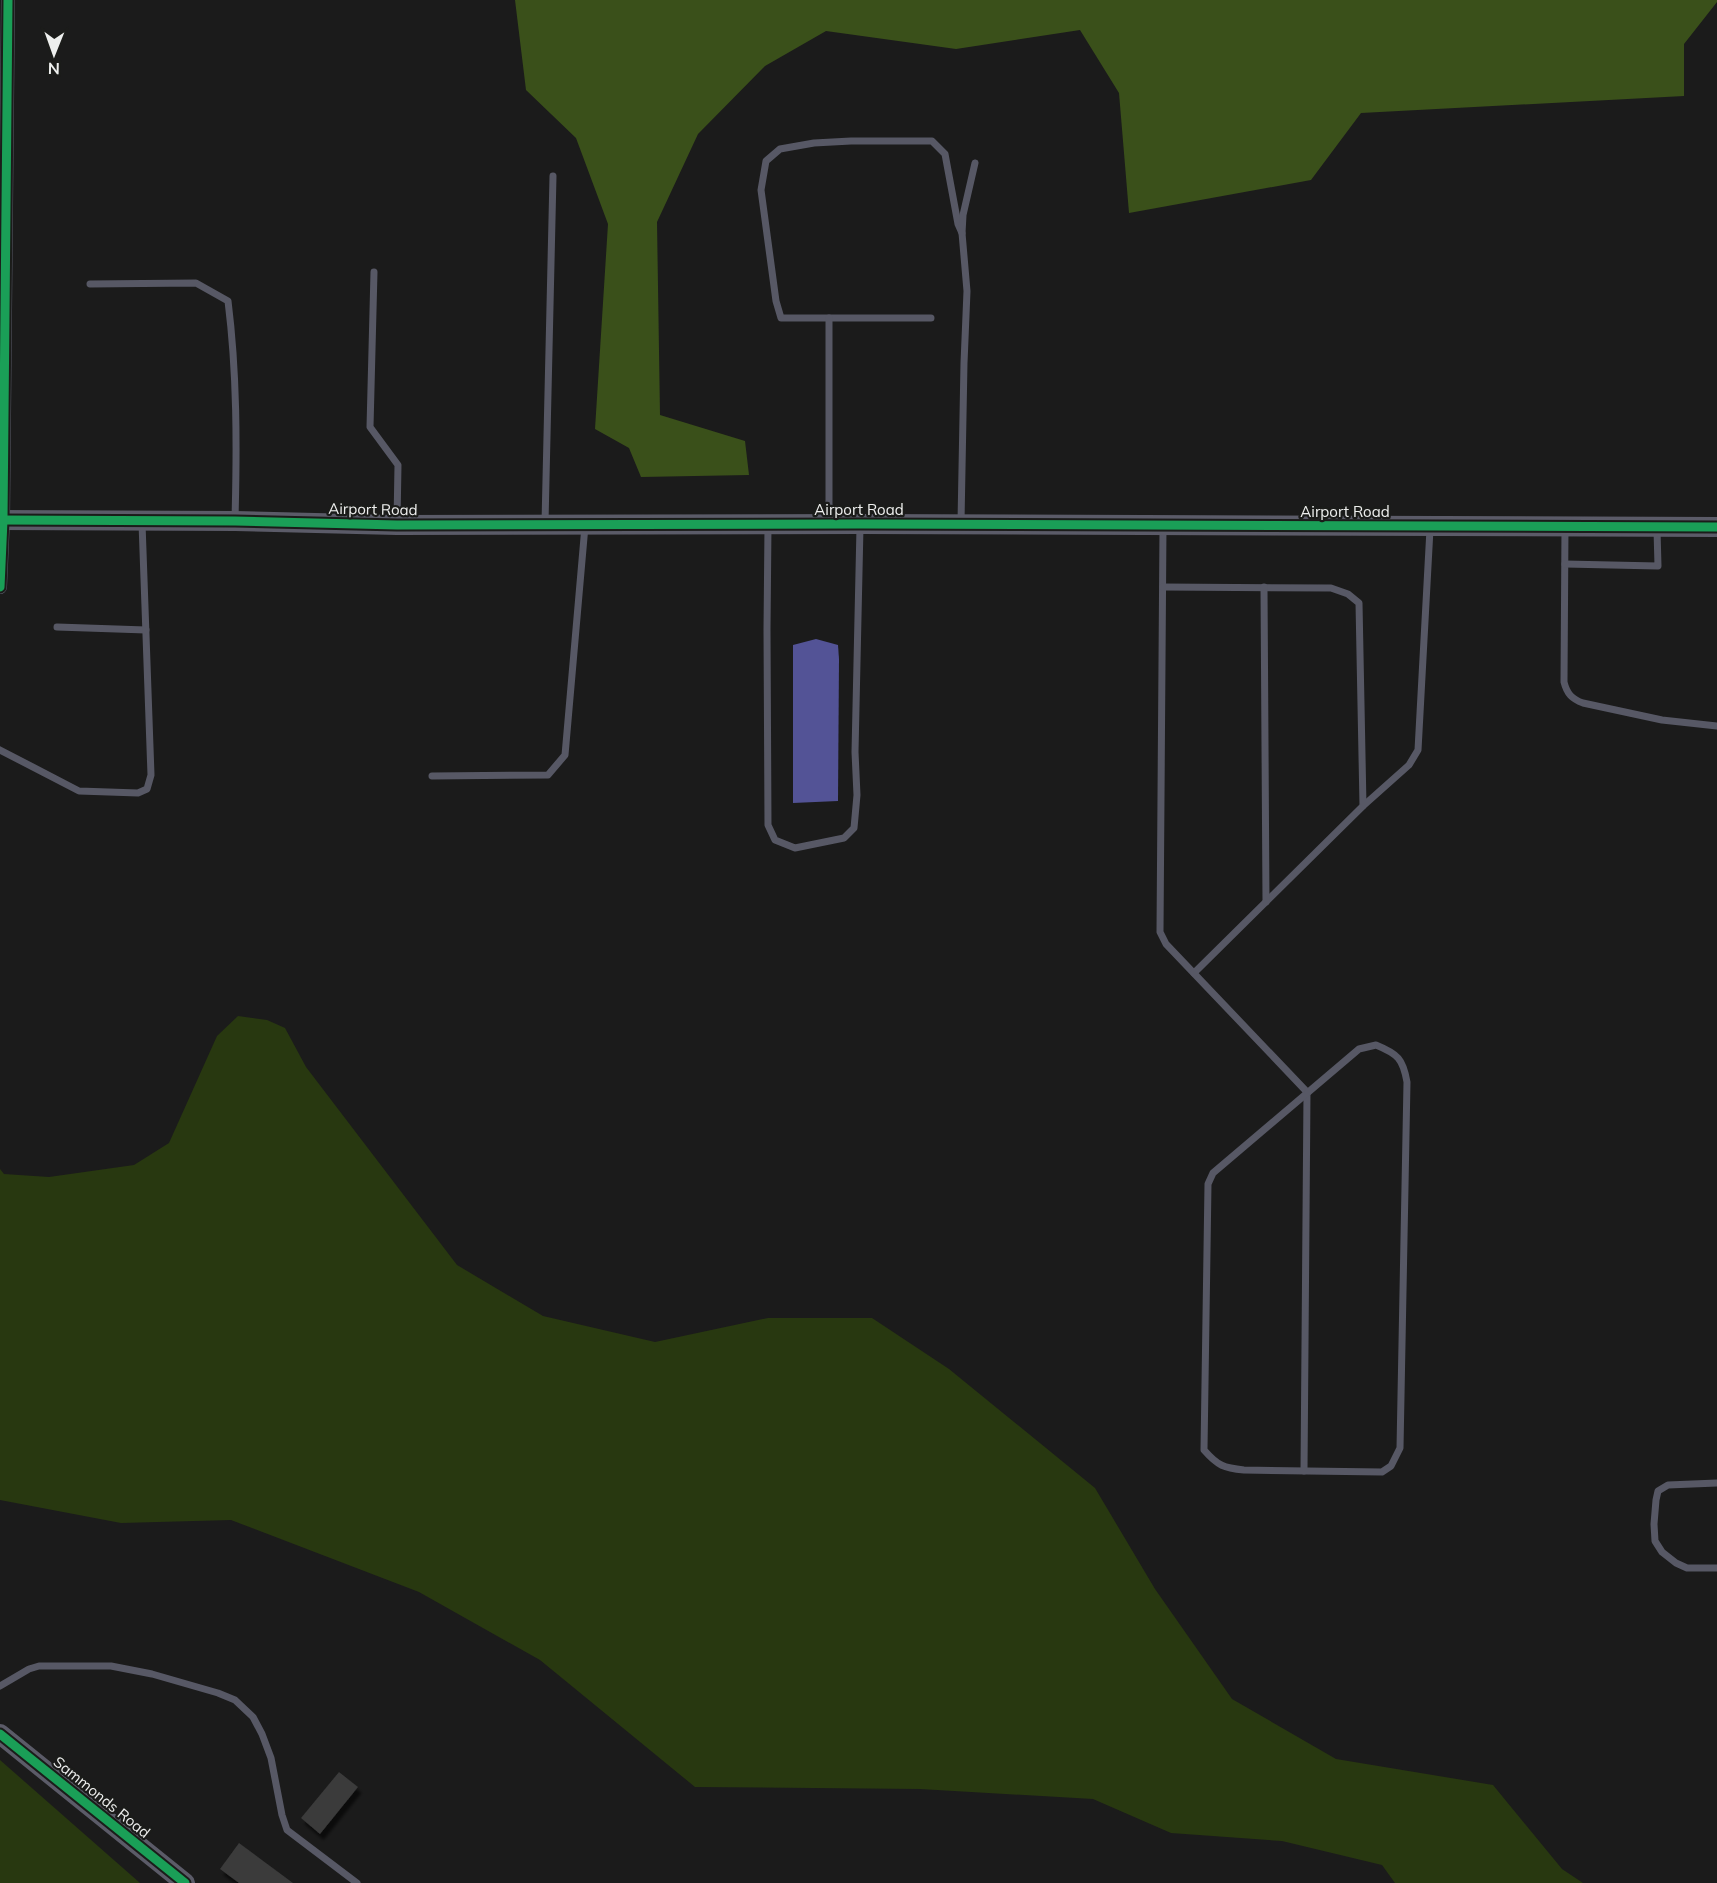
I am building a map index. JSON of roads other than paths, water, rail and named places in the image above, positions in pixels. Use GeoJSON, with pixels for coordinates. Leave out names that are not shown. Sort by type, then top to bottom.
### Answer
{"type":"FeatureCollection","features":[{"type":"Feature","properties":{"kind":"street"},"geometry":{"type":"LineString","coordinates":[[0,587],[8,0]]}},
{"type":"Feature","properties":{"kind":"street","name":"Airport Road"},"geometry":{"type":"LineString","coordinates":[[1,520],[235,521],[397,525],[585,523],[1717,527]]}},
{"type":"Feature","properties":{"kind":"street","name":"Sammonds Road"},"geometry":{"type":"LineString","coordinates":[[0,1734],[185,1883]]}},
{"type":"Feature","properties":{"kind":"lane"},"geometry":{"type":"LineString","coordinates":[[931,318],[781,318],[776,301],[761,190],[766,161],[780,149],[814,143],[932,141],[945,154],[958,225],[962,233]]}},
{"type":"Feature","properties":{"kind":"lane"},"geometry":{"type":"LineString","coordinates":[[961,524],[967,291],[962,233],[963,215],[975,163]]}},
{"type":"Feature","properties":{"kind":"lane"},"geometry":{"type":"LineString","coordinates":[[545,523],[553,176]]}},
{"type":"Feature","properties":{"kind":"lane"},"geometry":{"type":"LineString","coordinates":[[374,272],[370,427],[398,465],[397,525]]}},
{"type":"Feature","properties":{"kind":"lane"},"geometry":{"type":"LineString","coordinates":[[90,284],[196,283],[228,300],[234,344],[237,446],[235,521]]}},
{"type":"Feature","properties":{"kind":"lane"},"geometry":{"type":"LineString","coordinates":[[829,318],[829,524]]}},
{"type":"Feature","properties":{"kind":"lane"},"geometry":{"type":"LineString","coordinates":[[0,750],[79,791],[138,793],[147,789],[151,775],[142,521]]}},
{"type":"Feature","properties":{"kind":"lane"},"geometry":{"type":"LineString","coordinates":[[432,776],[548,775],[565,754],[585,523]]}},
{"type":"Feature","properties":{"kind":"lane"},"geometry":{"type":"LineString","coordinates":[[768,524],[768,825],[775,840],[795,848],[844,838],[854,828],[857,795],[855,752],[860,524]]}},
{"type":"Feature","properties":{"kind":"lane"},"geometry":{"type":"LineString","coordinates":[[1163,525],[1160,932],[1166,944],[1306,1092],[1304,1471]]}},
{"type":"Feature","properties":{"kind":"lane"},"geometry":{"type":"LineString","coordinates":[[1194,973],[1363,806],[1409,765],[1418,750],[1431,526]]}},
{"type":"Feature","properties":{"kind":"lane"},"geometry":{"type":"LineString","coordinates":[[1565,527],[1564,682],[1567,693],[1583,703],[1662,720],[1717,726]]}},
{"type":"Feature","properties":{"kind":"lane"},"geometry":{"type":"LineString","coordinates":[[1565,564],[1658,566],[1657,527]]}},
{"type":"Feature","properties":{"kind":"lane"},"geometry":{"type":"LineString","coordinates":[[1163,587],[1332,588],[1348,594],[1359,603],[1363,806]]}},
{"type":"Feature","properties":{"kind":"lane"},"geometry":{"type":"LineString","coordinates":[[1264,588],[1266,902]]}},
{"type":"Feature","properties":{"kind":"lane"},"geometry":{"type":"LineString","coordinates":[[57,627],[146,630]]}},
{"type":"Feature","properties":{"kind":"lane"},"geometry":{"type":"LineString","coordinates":[[1376,1045],[1390,1051],[1404,1065],[1407,1082],[1400,1448],[1391,1466],[1382,1472],[1244,1470],[1216,1464],[1204,1450],[1208,1184],[1213,1173],[1306,1092],[1359,1048],[1376,1045]]}},
{"type":"Feature","properties":{"kind":"lane"},"geometry":{"type":"LineString","coordinates":[[1717,1483],[1668,1485],[1659,1491],[1654,1524],[1655,1540],[1662,1552],[1676,1563],[1687,1568],[1717,1568]]}},
{"type":"Feature","properties":{"kind":"lane"},"geometry":{"type":"LineString","coordinates":[[0,1686],[28,1669],[39,1666],[111,1666],[152,1674],[235,1700],[253,1718],[262,1734],[271,1758],[287,1830],[357,1883]]}}]}
